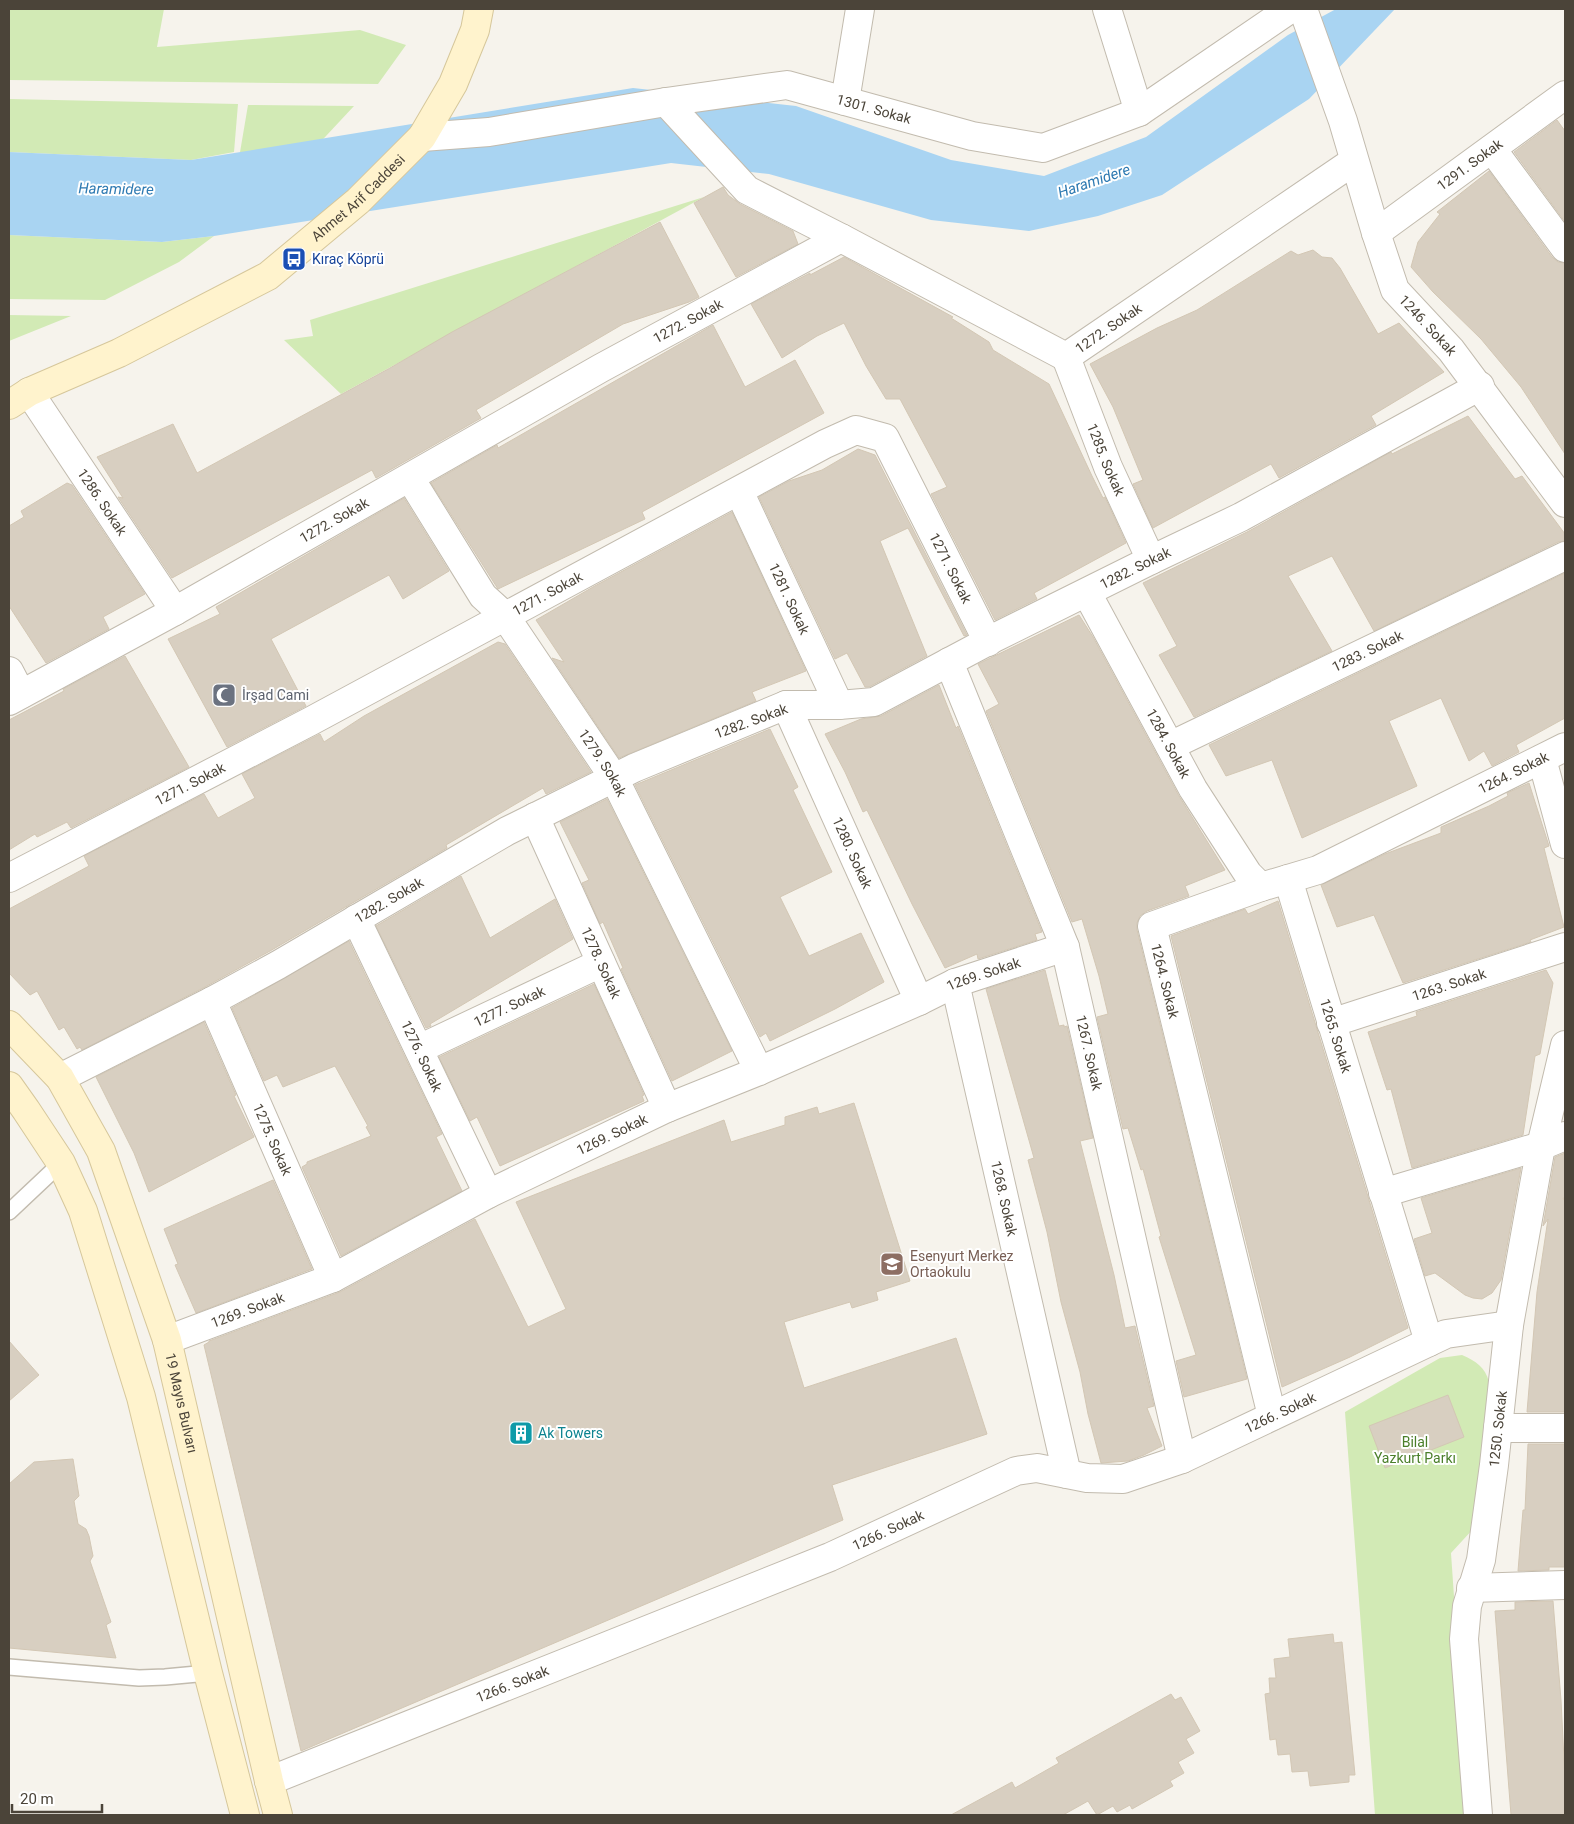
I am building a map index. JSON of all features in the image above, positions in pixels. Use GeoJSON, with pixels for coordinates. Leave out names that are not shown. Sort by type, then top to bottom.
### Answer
{"type":"FeatureCollection","features":[{"type":"Feature","properties":{"kind":"main road","name":"Ahmet Arif Caddesi"},"geometry":{"type":"LineString","coordinates":[[16,397],[119,353],[268,276],[358,201],[422,137],[453,84],[475,30],[479,9]]}},
{"type":"Feature","properties":{"kind":"main road","name":"19 Mayıs Bulvarı"},"geometry":{"type":"LineString","coordinates":[[9,1025],[60,1078],[101,1151],[167,1340],[278,1815]]}},
{"type":"Feature","properties":{"kind":"main road"},"geometry":{"type":"LineString","coordinates":[[9,1086],[61,1163],[84,1211],[141,1397],[208,1673],[245,1815]]}},
{"type":"Feature","properties":{"kind":"street"},"geometry":{"type":"LineString","coordinates":[[845,101],[860,9]]}},
{"type":"Feature","properties":{"kind":"street"},"geometry":{"type":"LineString","coordinates":[[1107,9],[1139,112]]}},
{"type":"Feature","properties":{"kind":"street","name":"1301. Sokak"},"geometry":{"type":"LineString","coordinates":[[422,137],[489,132],[666,102],[787,85],[972,136],[1043,148],[1139,112],[1299,10]]}},
{"type":"Feature","properties":{"kind":"street","name":"1246. Sokak"},"geometry":{"type":"LineString","coordinates":[[1299,10],[1343,121],[1395,290],[1451,350],[1480,386],[1565,503]]}},
{"type":"Feature","properties":{"kind":"street","name":"1291. Sokak"},"geometry":{"type":"LineString","coordinates":[[1376,233],[1492,149],[1564,100]]}},
{"type":"Feature","properties":{"kind":"street"},"geometry":{"type":"LineString","coordinates":[[666,102],[747,190],[841,238]]}},
{"type":"Feature","properties":{"kind":"street"},"geometry":{"type":"LineString","coordinates":[[1492,149],[1565,248]]}},
{"type":"Feature","properties":{"kind":"street","name":"1272. Sokak"},"geometry":{"type":"LineString","coordinates":[[13,689],[175,611],[601,368],[841,238],[1066,357],[1354,161]]}},
{"type":"Feature","properties":{"kind":"street","name":"1285. Sokak"},"geometry":{"type":"LineString","coordinates":[[1066,357],[1108,467],[1151,560]]}},
{"type":"Feature","properties":{"kind":"street","name":"1282. Sokak"},"geometry":{"type":"LineString","coordinates":[[60,1078],[212,1001],[278,965],[507,831],[634,768],[786,705],[839,705],[874,702],[988,642],[1241,517],[1480,386]]}},
{"type":"Feature","properties":{"kind":"street","name":"1286. Sokak"},"geometry":{"type":"LineString","coordinates":[[16,397],[175,611]]}},
{"type":"Feature","properties":{"kind":"street","name":"1271. Sokak"},"geometry":{"type":"LineString","coordinates":[[9,878],[311,721],[825,444],[856,430],[885,438],[988,642]]}},
{"type":"Feature","properties":{"kind":"street","name":"1279. Sokak"},"geometry":{"type":"LineString","coordinates":[[410,478],[483,596],[505,616],[614,778],[760,1071]]}},
{"type":"Feature","properties":{"kind":"street","name":"1281. Sokak"},"geometry":{"type":"LineString","coordinates":[[739,491],[839,705]]}},
{"type":"Feature","properties":{"kind":"street","name":"1283. Sokak"},"geometry":{"type":"LineString","coordinates":[[1170,746],[1565,556]]}},
{"type":"Feature","properties":{"kind":"street","name":"1284. Sokak"},"geometry":{"type":"LineString","coordinates":[[1087,593],[1193,789],[1248,874],[1262,887]]}},
{"type":"Feature","properties":{"kind":"street","name":"1267. Sokak"},"geometry":{"type":"LineString","coordinates":[[949,662],[1065,947],[1182,1459]]}},
{"type":"Feature","properties":{"kind":"street","name":"1280. Sokak"},"geometry":{"type":"LineString","coordinates":[[786,705],[919,1001]]}},
{"type":"Feature","properties":{"kind":"street"},"geometry":{"type":"LineString","coordinates":[[1554,753],[1565,844]]}},
{"type":"Feature","properties":{"kind":"street","name":"1264. Sokak"},"geometry":{"type":"LineString","coordinates":[[1272,1416],[1152,926],[1262,887],[1318,870],[1554,753]]}},
{"type":"Feature","properties":{"kind":"street","name":"1278. Sokak"},"geometry":{"type":"LineString","coordinates":[[535,817],[667,1108]]}},
{"type":"Feature","properties":{"kind":"street","name":"1265. Sokak"},"geometry":{"type":"LineString","coordinates":[[1288,879],[1429,1342]]}},
{"type":"Feature","properties":{"kind":"street","name":"1276. Sokak"},"geometry":{"type":"LineString","coordinates":[[356,919],[488,1194]]}},
{"type":"Feature","properties":{"kind":"street","name":"1269. Sokak"},"geometry":{"type":"LineString","coordinates":[[167,1340],[333,1278],[488,1194],[667,1108],[760,1071],[919,1001],[955,983],[1065,947]]}},
{"type":"Feature","properties":{"kind":"street","name":"1263. Sokak"},"geometry":{"type":"LineString","coordinates":[[1332,1023],[1565,947]]}},
{"type":"Feature","properties":{"kind":"street","name":"1277. Sokak"},"geometry":{"type":"LineString","coordinates":[[418,1049],[601,963]]}},
{"type":"Feature","properties":{"kind":"street","name":"1268. Sokak"},"geometry":{"type":"LineString","coordinates":[[955,983],[1067,1474]]}},
{"type":"Feature","properties":{"kind":"street","name":"1275. Sokak"},"geometry":{"type":"LineString","coordinates":[[212,1001],[333,1278]]}},
{"type":"Feature","properties":{"kind":"street","name":"1250. Sokak"},"geometry":{"type":"LineString","coordinates":[[1478,1815],[1464,1639],[1467,1606],[1481,1560],[1509,1325],[1553,1141],[1565,1045]]}},
{"type":"Feature","properties":{"kind":"street"},"geometry":{"type":"LineString","coordinates":[[1383,1193],[1553,1141]]}},
{"type":"Feature","properties":{"kind":"street","name":"1266. Sokak"},"geometry":{"type":"LineString","coordinates":[[269,1781],[830,1557],[1016,1471],[1037,1468],[1087,1478],[1123,1479],[1182,1459],[1446,1334],[1509,1325]]}},
{"type":"Feature","properties":{"kind":"street"},"geometry":{"type":"LineString","coordinates":[[1498,1428],[1565,1428]]}},
{"type":"Feature","properties":{"kind":"street"},"geometry":{"type":"LineString","coordinates":[[1471,1588],[1565,1585]]}},
{"type":"Feature","properties":{"kind":"lane"},"geometry":{"type":"LineString","coordinates":[[9,1212],[61,1163]]}},
{"type":"Feature","properties":{"kind":"lane"},"geometry":{"type":"LineString","coordinates":[[9,1667],[139,1678],[208,1673]]}},
{"type":"Feature","properties":{"kind":"green space"},"geometry":{"type":"Polygon","coordinates":[[[9,9],[164,9],[157,47],[360,30],[406,45],[378,84],[9,80],[9,9]]]}},
{"type":"Feature","properties":{"kind":"green space"},"geometry":{"type":"Polygon","coordinates":[[[9,99],[238,104],[234,152],[191,160],[9,152],[9,99]]]}},
{"type":"Feature","properties":{"kind":"green space"},"geometry":{"type":"Polygon","coordinates":[[[248,105],[354,106],[312,151],[227,229],[248,105]]]}},
{"type":"Feature","properties":{"kind":"green space"},"geometry":{"type":"Polygon","coordinates":[[[704,197],[341,394],[284,340],[313,336],[310,320],[704,197]]]}},
{"type":"Feature","properties":{"kind":"green space"},"geometry":{"type":"Polygon","coordinates":[[[9,235],[162,242],[214,236],[179,262],[105,300],[9,299],[9,235]]]}},
{"type":"Feature","properties":{"kind":"green space"},"geometry":{"type":"Polygon","coordinates":[[[9,315],[71,316],[9,341],[9,315]]]}},
{"type":"Feature","properties":{"kind":"green space","name":"Bilal Yazkurt Parkı"},"geometry":{"type":"Polygon","coordinates":[[[1462,1355],[1479,1365],[1485,1372],[1489,1382],[1474,1528],[1451,1553],[1469,1815],[1375,1815],[1345,1412],[1440,1358],[1462,1355]]]}},
{"type":"Feature","properties":{"kind":"water","name":"Haramidere"},"geometry":{"type":"Polygon","coordinates":[[[1336,9],[1395,9],[1309,99],[1162,195],[1098,216],[1029,231],[931,220],[769,174],[671,163],[214,236],[162,242],[9,235],[9,152],[191,160],[633,88],[796,106],[951,160],[1044,176],[1146,137],[1288,35],[1336,9]]]}},
{"type":"Feature","properties":{"kind":"building"},"geometry":{"type":"Polygon","coordinates":[[[1557,120],[1565,131],[1565,222],[1514,152],[1557,120]]]}},
{"type":"Feature","properties":{"kind":"building"},"geometry":{"type":"Polygon","coordinates":[[[1489,171],[1552,257],[1558,262],[1565,263],[1565,454],[1521,387],[1481,339],[1433,292],[1411,267],[1418,242],[1440,214],[1437,212],[1489,171]]]}},
{"type":"Feature","properties":{"kind":"building"},"geometry":{"type":"Polygon","coordinates":[[[723,187],[728,195],[740,204],[793,231],[798,244],[736,277],[694,203],[723,187]]]}},
{"type":"Feature","properties":{"kind":"building"},"geometry":{"type":"Polygon","coordinates":[[[660,222],[699,297],[623,324],[476,410],[481,418],[376,478],[372,470],[172,578],[118,497],[123,498],[97,457],[173,424],[197,473],[390,368],[452,332],[660,222]]]}},
{"type":"Feature","properties":{"kind":"building"},"geometry":{"type":"Polygon","coordinates":[[[1313,250],[1322,257],[1332,258],[1340,268],[1378,334],[1399,323],[1444,372],[1371,416],[1376,425],[1279,478],[1271,464],[1153,528],[1133,484],[1143,480],[1113,407],[1090,364],[1157,328],[1197,310],[1291,251],[1298,255],[1313,250]]]}},
{"type":"Feature","properties":{"kind":"building"},"geometry":{"type":"Polygon","coordinates":[[[844,257],[953,317],[951,318],[989,342],[993,350],[1049,384],[1126,543],[1034,593],[1037,599],[995,620],[931,494],[947,487],[900,399],[886,399],[866,366],[844,323],[817,336],[782,358],[751,304],[844,257]]]}},
{"type":"Feature","properties":{"kind":"building"},"geometry":{"type":"Polygon","coordinates":[[[713,325],[745,387],[795,360],[824,413],[642,512],[645,519],[498,589],[431,483],[497,445],[498,448],[713,325]]]}},
{"type":"Feature","properties":{"kind":"building"},"geometry":{"type":"Polygon","coordinates":[[[1468,416],[1515,479],[1522,476],[1565,534],[1565,541],[1558,542],[1374,631],[1332,556],[1288,576],[1332,651],[1194,717],[1159,655],[1177,646],[1143,583],[1249,531],[1391,452],[1392,454],[1468,416]]]}},
{"type":"Feature","properties":{"kind":"building"},"geometry":{"type":"Polygon","coordinates":[[[858,449],[875,455],[967,635],[964,636],[908,528],[880,541],[927,656],[869,687],[865,687],[847,653],[835,659],[759,497],[789,481],[822,470],[858,449]]]}},
{"type":"Feature","properties":{"kind":"building"},"geometry":{"type":"Polygon","coordinates":[[[67,483],[72,485],[145,594],[103,617],[109,629],[46,663],[9,606],[9,526],[24,517],[21,511],[67,483]]]}},
{"type":"Feature","properties":{"kind":"building"},"geometry":{"type":"Polygon","coordinates":[[[404,498],[449,571],[403,599],[389,575],[271,639],[306,706],[227,747],[168,639],[220,614],[216,607],[404,498]]]}},
{"type":"Feature","properties":{"kind":"building"},"geometry":{"type":"Polygon","coordinates":[[[732,512],[806,671],[752,692],[756,701],[619,758],[552,658],[564,662],[536,620],[732,512]]]}},
{"type":"Feature","properties":{"kind":"building"},"geometry":{"type":"Polygon","coordinates":[[[1565,573],[1565,718],[1516,745],[1519,752],[1492,766],[1484,751],[1469,761],[1441,698],[1389,721],[1417,786],[1302,838],[1272,760],[1226,776],[1209,745],[1565,573]]]}},
{"type":"Feature","properties":{"kind":"building"},"geometry":{"type":"Polygon","coordinates":[[[1079,615],[1093,637],[1179,796],[1225,870],[1185,886],[1189,896],[1147,911],[1140,916],[1137,923],[1137,930],[1247,1379],[1184,1397],[1176,1361],[1196,1355],[1159,1237],[1161,1236],[1143,1169],[1141,1170],[1128,1128],[1123,1129],[1097,1017],[1108,1014],[1099,976],[1082,919],[1072,922],[986,711],[999,704],[978,664],[1079,615]]]}},
{"type":"Feature","properties":{"kind":"building"},"geometry":{"type":"Polygon","coordinates":[[[498,642],[505,644],[591,772],[546,794],[543,788],[446,845],[447,848],[270,951],[205,987],[82,1050],[80,1047],[77,1049],[64,1027],[59,1030],[37,991],[30,995],[9,973],[9,909],[89,866],[84,856],[204,794],[218,818],[255,798],[242,774],[320,734],[324,742],[364,716],[498,642]]]}},
{"type":"Feature","properties":{"kind":"building"},"geometry":{"type":"Polygon","coordinates":[[[125,656],[189,767],[71,828],[67,822],[37,837],[35,834],[9,850],[9,720],[125,656]]]}},
{"type":"Feature","properties":{"kind":"building"},"geometry":{"type":"Polygon","coordinates":[[[939,685],[956,728],[958,726],[1042,932],[1035,934],[1037,940],[978,959],[977,954],[945,968],[867,810],[863,812],[825,734],[861,719],[881,716],[939,685]]]}},
{"type":"Feature","properties":{"kind":"building"},"geometry":{"type":"Polygon","coordinates":[[[770,729],[798,787],[793,790],[832,872],[780,897],[809,956],[861,933],[884,982],[770,1041],[766,1033],[760,1037],[635,785],[770,729]]]}},
{"type":"Feature","properties":{"kind":"building"},"geometry":{"type":"Polygon","coordinates":[[[1529,783],[1549,846],[1544,848],[1564,927],[1530,940],[1531,942],[1403,983],[1374,915],[1337,927],[1321,885],[1385,854],[1441,833],[1441,827],[1489,806],[1508,796],[1507,793],[1529,783]]]}},
{"type":"Feature","properties":{"kind":"building"},"geometry":{"type":"Polygon","coordinates":[[[607,799],[732,1051],[672,1081],[621,969],[623,968],[603,922],[600,924],[582,883],[589,880],[560,822],[607,799]]]}},
{"type":"Feature","properties":{"kind":"building"},"geometry":{"type":"Polygon","coordinates":[[[461,876],[490,938],[555,899],[573,939],[426,1028],[376,926],[461,876]]]}},
{"type":"Feature","properties":{"kind":"building"},"geometry":{"type":"Polygon","coordinates":[[[1278,901],[1408,1328],[1350,1357],[1282,1387],[1171,936],[1245,909],[1248,914],[1278,901]]]}},
{"type":"Feature","properties":{"kind":"building"},"geometry":{"type":"Polygon","coordinates":[[[349,941],[442,1134],[436,1137],[462,1191],[341,1256],[302,1167],[307,1162],[371,1136],[366,1127],[368,1126],[335,1066],[283,1087],[277,1075],[264,1081],[232,1008],[349,941]]]}},
{"type":"Feature","properties":{"kind":"building"},"geometry":{"type":"Polygon","coordinates":[[[1045,970],[1059,1026],[1067,1026],[1093,1138],[1080,1141],[1114,1275],[1125,1328],[1135,1326],[1154,1406],[1147,1408],[1162,1446],[1128,1461],[1101,1463],[1088,1414],[1080,1372],[1061,1302],[1047,1232],[1028,1160],[1034,1158],[986,989],[1045,970]]]}},
{"type":"Feature","properties":{"kind":"building"},"geometry":{"type":"Polygon","coordinates":[[[1546,970],[1553,983],[1540,1054],[1535,1056],[1523,1135],[1412,1168],[1391,1089],[1387,1090],[1368,1032],[1417,1016],[1416,1012],[1546,970]]]}},
{"type":"Feature","properties":{"kind":"building"},"geometry":{"type":"Polygon","coordinates":[[[594,984],[644,1095],[642,1096],[644,1101],[500,1166],[477,1117],[470,1121],[439,1057],[594,984]]]}},
{"type":"Feature","properties":{"kind":"building"},"geometry":{"type":"Polygon","coordinates":[[[204,1022],[236,1095],[234,1096],[254,1137],[149,1192],[134,1153],[96,1077],[204,1022]]]}},
{"type":"Feature","properties":{"kind":"building","name":"Ak Towers"},"geometry":{"type":"Polygon","coordinates":[[[854,1103],[910,1281],[876,1292],[878,1300],[852,1308],[850,1302],[784,1322],[804,1388],[956,1338],[987,1434],[832,1485],[843,1520],[301,1751],[204,1345],[209,1341],[340,1292],[475,1219],[528,1327],[566,1309],[516,1202],[724,1120],[731,1142],[785,1125],[785,1117],[817,1107],[819,1114],[854,1103]]]}},
{"type":"Feature","properties":{"kind":"building"},"geometry":{"type":"Polygon","coordinates":[[[1565,1153],[1565,1196],[1563,1199],[1565,1200],[1565,1412],[1527,1412],[1537,1292],[1548,1219],[1543,1226],[1555,1157],[1565,1153]]]}},
{"type":"Feature","properties":{"kind":"building"},"geometry":{"type":"Polygon","coordinates":[[[1521,1168],[1501,1280],[1492,1293],[1482,1299],[1473,1298],[1465,1295],[1435,1273],[1425,1276],[1414,1239],[1432,1233],[1421,1198],[1521,1168]]]}},
{"type":"Feature","properties":{"kind":"building"},"geometry":{"type":"Polygon","coordinates":[[[273,1180],[312,1269],[196,1313],[175,1265],[178,1264],[164,1229],[273,1180]]]}},
{"type":"Feature","properties":{"kind":"building"},"geometry":{"type":"Polygon","coordinates":[[[9,1341],[39,1375],[9,1401],[9,1341]]]}},
{"type":"Feature","properties":{"kind":"building"},"geometry":{"type":"Polygon","coordinates":[[[1448,1395],[1464,1437],[1385,1468],[1369,1426],[1448,1395]]]}},
{"type":"Feature","properties":{"kind":"building"},"geometry":{"type":"Polygon","coordinates":[[[1528,1444],[1565,1444],[1565,1567],[1549,1567],[1549,1570],[1518,1571],[1523,1510],[1525,1510],[1528,1444]]]}},
{"type":"Feature","properties":{"kind":"building"},"geometry":{"type":"Polygon","coordinates":[[[73,1459],[79,1496],[74,1501],[78,1524],[86,1529],[89,1536],[93,1556],[90,1561],[111,1622],[106,1625],[116,1658],[9,1648],[9,1484],[34,1462],[73,1459]]]}},
{"type":"Feature","properties":{"kind":"building"},"geometry":{"type":"Polygon","coordinates":[[[1553,1601],[1561,1700],[1565,1815],[1511,1815],[1495,1611],[1515,1610],[1515,1602],[1553,1601]]]}},
{"type":"Feature","properties":{"kind":"building"},"geometry":{"type":"Polygon","coordinates":[[[1333,1634],[1334,1643],[1342,1642],[1355,1775],[1349,1775],[1349,1782],[1310,1786],[1308,1771],[1292,1772],[1290,1754],[1278,1755],[1276,1739],[1270,1740],[1265,1694],[1270,1693],[1269,1678],[1276,1678],[1274,1659],[1290,1657],[1288,1639],[1333,1634]]]}},
{"type":"Feature","properties":{"kind":"building"},"geometry":{"type":"Polygon","coordinates":[[[1171,1694],[1175,1700],[1181,1697],[1200,1731],[1186,1739],[1194,1753],[1178,1762],[1184,1773],[1170,1781],[1173,1786],[1132,1809],[1130,1805],[1117,1812],[1113,1806],[1097,1815],[1088,1801],[1063,1815],[951,1815],[1012,1782],[1015,1788],[1059,1763],[1056,1758],[1171,1694]]]}},
{"type":"Feature","properties":{"kind":"place","name":"Kıraç Köprü"},"geometry":{"type":"Point","coordinates":[294,259]}},
{"type":"Feature","properties":{"kind":"place","name":"İrşad Cami"},"geometry":{"type":"Point","coordinates":[224,695]}},
{"type":"Feature","properties":{"kind":"place","name":"Esenyurt Merkez Ortaokulu"},"geometry":{"type":"Point","coordinates":[892,1264]}},
{"type":"Feature","properties":{"kind":"place","name":"Ak Towers"},"geometry":{"type":"Point","coordinates":[521,1433]}}]}
